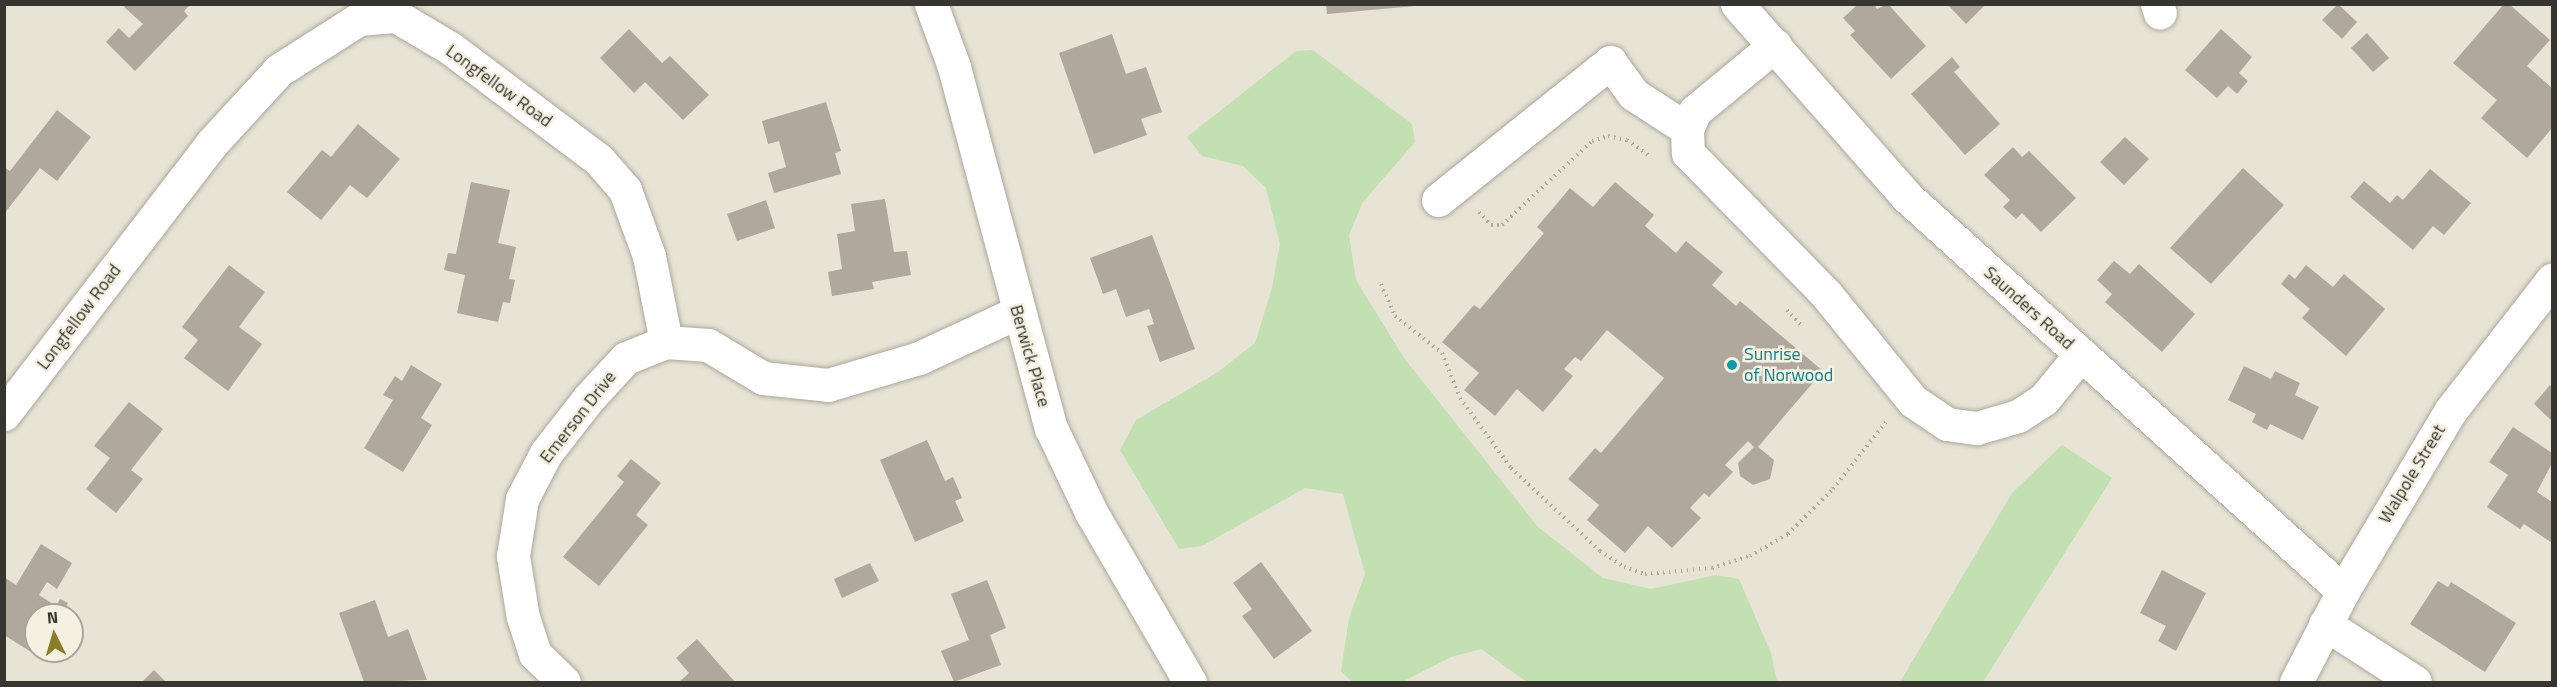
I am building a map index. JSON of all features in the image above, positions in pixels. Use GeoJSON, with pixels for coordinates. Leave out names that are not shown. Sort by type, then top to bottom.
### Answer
{"type":"FeatureCollection","features":[{"type":"Feature","properties":{"kind":"street","name":"Berwick Place"},"geometry":{"type":"LineString","coordinates":[[931,4],[954,67],[1017,312],[1051,428],[1091,512],[1190,682]]}},
{"type":"Feature","properties":{"kind":"street","name":"Saunders Road"},"geometry":{"type":"LineString","coordinates":[[1737,4],[1906,196],[2343,591]]}},
{"type":"Feature","properties":{"kind":"street","name":"Longfellow Road"},"geometry":{"type":"LineString","coordinates":[[4,414],[211,144],[279,69],[359,19],[396,15],[450,48],[599,160],[625,189],[650,256],[666,342]]}},
{"type":"Feature","properties":{"kind":"street"},"geometry":{"type":"LineString","coordinates":[[1775,45],[1695,111],[1687,129],[1688,153],[1826,294],[1913,400],[1947,424],[1977,428],[2018,416],[2044,399],[2081,354]]}},
{"type":"Feature","properties":{"kind":"street"},"geometry":{"type":"LineString","coordinates":[[1438,200],[1610,62],[1633,94],[1687,129]]}},
{"type":"Feature","properties":{"kind":"street","name":"Walpole Street"},"geometry":{"type":"LineString","coordinates":[[2296,682],[2343,591],[2451,410],[2553,280]]}},
{"type":"Feature","properties":{"kind":"street"},"geometry":{"type":"LineString","coordinates":[[666,342],[708,345],[763,378],[828,385],[919,358],[1017,312]]}},
{"type":"Feature","properties":{"kind":"street","name":"Emerson Drive"},"geometry":{"type":"LineString","coordinates":[[564,682],[535,654],[523,618],[513,556],[522,499],[546,453],[588,399],[626,358],[666,342]]}},
{"type":"Feature","properties":{"kind":"street"},"geometry":{"type":"LineString","coordinates":[[2325,624],[2415,682]]}},
{"type":"Feature","properties":{"kind":"path"},"geometry":{"type":"LineString","coordinates":[[1381,284],[1395,316],[1442,353],[1460,398],[1511,468],[1599,551],[1624,567],[1645,574],[1712,568],[1750,556],[1788,534],[1833,489],[1890,418]]}},
{"type":"Feature","properties":{"kind":"green space"},"geometry":{"type":"Polygon","coordinates":[[[1313,50],[1412,124],[1415,142],[1363,202],[1349,235],[1356,280],[1404,358],[1538,527],[1603,578],[1651,589],[1716,575],[1739,579],[1771,653],[1777,682],[1527,682],[1481,649],[1451,657],[1402,682],[1352,682],[1341,671],[1349,618],[1365,574],[1343,494],[1305,488],[1202,546],[1179,549],[1120,450],[1136,420],[1218,372],[1255,343],[1272,288],[1280,244],[1266,188],[1243,166],[1202,156],[1187,137],[1296,51],[1313,50]]]}},
{"type":"Feature","properties":{"kind":"green space"},"geometry":{"type":"Polygon","coordinates":[[[2062,445],[2112,478],[1983,682],[1900,682],[2012,493],[2062,445]]]}},
{"type":"Feature","properties":{"kind":"building"},"geometry":{"type":"Polygon","coordinates":[[[126,4],[191,4],[184,11],[188,16],[135,71],[106,42],[119,28],[129,38],[143,24],[124,7],[126,4]]]}},
{"type":"Feature","properties":{"kind":"building"},"geometry":{"type":"Polygon","coordinates":[[[1858,4],[1874,4],[1877,9],[1888,4],[1926,46],[1891,79],[1850,35],[1855,31],[1843,18],[1858,4]]]}},
{"type":"Feature","properties":{"kind":"building"},"geometry":{"type":"Polygon","coordinates":[[[1947,4],[1986,4],[1966,24],[1947,4]]]}},
{"type":"Feature","properties":{"kind":"building"},"geometry":{"type":"Polygon","coordinates":[[[2338,4],[2357,22],[2342,39],[2322,20],[2338,4]]]}},
{"type":"Feature","properties":{"kind":"building"},"geometry":{"type":"Polygon","coordinates":[[[2504,4],[2509,4],[2550,40],[2527,66],[2552,88],[2552,128],[2527,158],[2481,118],[2497,100],[2453,63],[2504,4]]]}},
{"type":"Feature","properties":{"kind":"building"},"geometry":{"type":"Polygon","coordinates":[[[1326,5],[1415,5],[1415,6],[1327,14],[1326,5]]]}},
{"type":"Feature","properties":{"kind":"building"},"geometry":{"type":"Polygon","coordinates":[[[629,29],[662,63],[670,56],[709,95],[683,120],[645,82],[634,93],[600,58],[629,29]]]}},
{"type":"Feature","properties":{"kind":"building"},"geometry":{"type":"Polygon","coordinates":[[[2221,29],[2252,57],[2239,73],[2248,81],[2237,94],[2228,86],[2217,98],[2185,70],[2221,29]]]}},
{"type":"Feature","properties":{"kind":"building"},"geometry":{"type":"Polygon","coordinates":[[[2367,33],[2389,58],[2373,72],[2351,48],[2367,33]]]}},
{"type":"Feature","properties":{"kind":"building"},"geometry":{"type":"Polygon","coordinates":[[[1112,34],[1126,74],[1146,67],[1162,112],[1141,119],[1147,135],[1094,154],[1059,53],[1112,34]]]}},
{"type":"Feature","properties":{"kind":"building"},"geometry":{"type":"Polygon","coordinates":[[[1952,57],[1960,67],[1954,72],[2000,124],[1965,155],[1911,94],[1952,57]]]}},
{"type":"Feature","properties":{"kind":"building"},"geometry":{"type":"Polygon","coordinates":[[[826,102],[841,151],[835,153],[841,174],[774,193],[768,173],[786,167],[779,141],[768,144],[762,121],[826,102]]]}},
{"type":"Feature","properties":{"kind":"building"},"geometry":{"type":"Polygon","coordinates":[[[57,110],[91,137],[57,181],[40,168],[4,214],[4,167],[10,171],[57,110]]]}},
{"type":"Feature","properties":{"kind":"building"},"geometry":{"type":"Polygon","coordinates":[[[358,124],[400,159],[367,198],[350,185],[321,220],[287,192],[322,150],[331,157],[358,124]]]}},
{"type":"Feature","properties":{"kind":"building"},"geometry":{"type":"Polygon","coordinates":[[[2125,137],[2149,159],[2124,185],[2100,162],[2125,137]]]}},
{"type":"Feature","properties":{"kind":"building"},"geometry":{"type":"Polygon","coordinates":[[[2013,147],[2022,157],[2029,151],[2076,198],[2041,232],[2022,213],[2016,219],[2003,207],[2010,200],[1984,175],[2013,147]]]}},
{"type":"Feature","properties":{"kind":"building"},"geometry":{"type":"Polygon","coordinates":[[[2243,168],[2284,205],[2211,284],[2170,248],[2243,168]]]}},
{"type":"Feature","properties":{"kind":"building"},"geometry":{"type":"Polygon","coordinates":[[[2430,169],[2471,203],[2444,235],[2433,226],[2413,250],[2350,197],[2364,181],[2390,203],[2397,195],[2403,200],[2430,169]]]}},
{"type":"Feature","properties":{"kind":"building"},"geometry":{"type":"Polygon","coordinates":[[[471,182],[510,190],[498,243],[516,247],[509,279],[515,280],[510,303],[503,302],[498,322],[457,313],[465,275],[444,270],[448,253],[456,254],[471,182]]]}},
{"type":"Feature","properties":{"kind":"building","name":"Sunrise of Norwood"},"geometry":{"type":"Polygon","coordinates":[[[1615,182],[1654,215],[1645,226],[1676,253],[1686,241],[1723,272],[1712,285],[1736,306],[1740,301],[1823,371],[1758,447],[1774,460],[1770,479],[1753,485],[1740,476],[1738,463],[1754,447],[1748,441],[1725,465],[1733,472],[1709,497],[1704,493],[1690,508],[1701,518],[1672,548],[1648,526],[1625,553],[1587,520],[1599,505],[1568,479],[1595,448],[1601,453],[1664,378],[1607,330],[1581,361],[1575,357],[1564,369],[1573,376],[1543,412],[1517,389],[1495,416],[1464,390],[1479,373],[1442,342],[1474,305],[1480,309],[1544,233],[1537,227],[1570,188],[1593,207],[1615,182]]]}},
{"type":"Feature","properties":{"kind":"building"},"geometry":{"type":"Polygon","coordinates":[[[885,199],[894,252],[907,251],[911,275],[872,282],[874,289],[832,296],[828,272],[842,269],[837,234],[855,231],[851,204],[885,199]]]}},
{"type":"Feature","properties":{"kind":"building"},"geometry":{"type":"Polygon","coordinates":[[[766,200],[775,228],[737,241],[727,214],[766,200]]]}},
{"type":"Feature","properties":{"kind":"building"},"geometry":{"type":"Polygon","coordinates":[[[1152,235],[1195,349],[1160,362],[1147,326],[1154,324],[1149,309],[1126,317],[1116,289],[1103,294],[1090,258],[1152,235]]]}},
{"type":"Feature","properties":{"kind":"building"},"geometry":{"type":"Polygon","coordinates":[[[2114,261],[2130,274],[2139,264],[2195,314],[2162,352],[2105,302],[2112,294],[2097,280],[2114,261]]]}},
{"type":"Feature","properties":{"kind":"building"},"geometry":{"type":"Polygon","coordinates":[[[229,265],[265,292],[239,327],[262,344],[228,391],[184,358],[198,340],[182,327],[229,265]]]}},
{"type":"Feature","properties":{"kind":"building"},"geometry":{"type":"Polygon","coordinates":[[[2306,265],[2333,287],[2344,274],[2385,309],[2346,356],[2302,318],[2310,309],[2281,284],[2289,274],[2295,279],[2306,265]]]}},
{"type":"Feature","properties":{"kind":"building"},"geometry":{"type":"Polygon","coordinates":[[[411,365],[442,384],[421,418],[432,425],[403,472],[364,448],[393,400],[383,395],[395,376],[402,381],[411,365]]]}},
{"type":"Feature","properties":{"kind":"building"},"geometry":{"type":"Polygon","coordinates":[[[2244,366],[2271,379],[2275,371],[2300,383],[2295,395],[2319,407],[2303,440],[2270,424],[2267,430],[2252,422],[2256,414],[2228,400],[2244,366]]]}},
{"type":"Feature","properties":{"kind":"building"},"geometry":{"type":"Polygon","coordinates":[[[2550,385],[2552,388],[2552,421],[2534,404],[2550,385]]]}},
{"type":"Feature","properties":{"kind":"building"},"geometry":{"type":"Polygon","coordinates":[[[129,402],[163,429],[131,470],[143,479],[116,513],[86,489],[110,458],[94,446],[129,402]]]}},
{"type":"Feature","properties":{"kind":"building"},"geometry":{"type":"Polygon","coordinates":[[[2513,427],[2552,453],[2552,463],[2537,492],[2552,502],[2552,543],[2524,524],[2520,529],[2487,507],[2508,475],[2489,462],[2513,427]]]}},
{"type":"Feature","properties":{"kind":"building"},"geometry":{"type":"Polygon","coordinates":[[[927,440],[945,481],[953,477],[962,498],[955,501],[964,521],[915,542],[880,460],[927,440]]]}},
{"type":"Feature","properties":{"kind":"building"},"geometry":{"type":"Polygon","coordinates":[[[631,459],[661,483],[636,515],[648,525],[599,586],[563,557],[624,482],[617,476],[631,459]]]}},
{"type":"Feature","properties":{"kind":"building"},"geometry":{"type":"Polygon","coordinates":[[[41,544],[72,563],[57,589],[47,582],[39,595],[51,603],[24,603],[24,648],[4,635],[4,577],[16,585],[41,544]]]}},
{"type":"Feature","properties":{"kind":"building"},"geometry":{"type":"Polygon","coordinates":[[[1261,562],[1312,631],[1274,659],[1242,616],[1252,609],[1233,583],[1261,562]]]}},
{"type":"Feature","properties":{"kind":"building"},"geometry":{"type":"Polygon","coordinates":[[[870,563],[879,581],[842,598],[834,579],[870,563]]]}},
{"type":"Feature","properties":{"kind":"building"},"geometry":{"type":"Polygon","coordinates":[[[2162,570],[2206,593],[2176,651],[2158,641],[2166,626],[2140,613],[2162,570]]]}},
{"type":"Feature","properties":{"kind":"building"},"geometry":{"type":"Polygon","coordinates":[[[987,580],[1006,628],[990,635],[1001,665],[954,682],[941,651],[969,640],[951,594],[987,580]]]}},
{"type":"Feature","properties":{"kind":"building"},"geometry":{"type":"Polygon","coordinates":[[[2438,581],[2448,587],[2451,582],[2516,623],[2485,672],[2410,624],[2438,581]]]}},
{"type":"Feature","properties":{"kind":"building"},"geometry":{"type":"Polygon","coordinates":[[[375,600],[388,637],[408,629],[427,680],[364,682],[339,613],[375,600]]]}},
{"type":"Feature","properties":{"kind":"building"},"geometry":{"type":"Polygon","coordinates":[[[697,639],[735,682],[679,682],[689,673],[676,658],[697,639]]]}},
{"type":"Feature","properties":{"kind":"building"},"geometry":{"type":"Polygon","coordinates":[[[154,670],[166,682],[142,682],[154,670]]]}},
{"type":"Feature","properties":{"kind":"place","name":"Sunrise of Norwood"},"geometry":{"type":"Point","coordinates":[1732,365]}}]}
